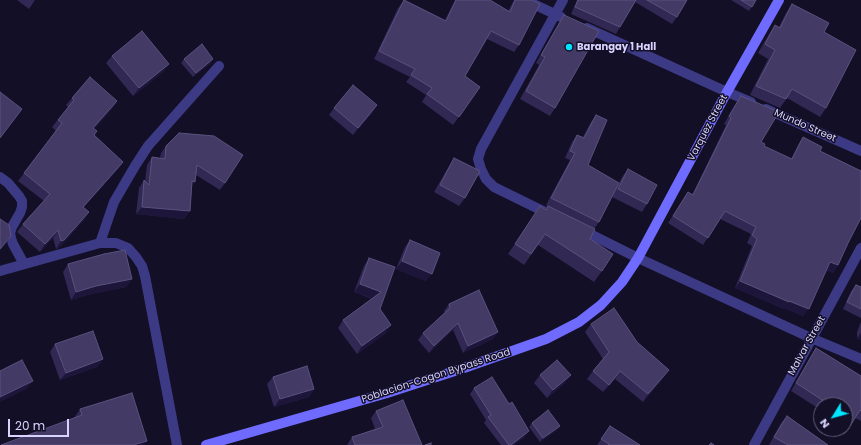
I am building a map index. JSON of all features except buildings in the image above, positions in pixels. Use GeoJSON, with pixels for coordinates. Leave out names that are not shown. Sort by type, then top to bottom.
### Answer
{"type":"FeatureCollection","features":[{"type":"Feature","properties":{"kind":"main road","name":"Varquez Street"},"geometry":{"type":"LineString","coordinates":[[638,258],[727,92],[779,0]]}},
{"type":"Feature","properties":{"kind":"main road","name":"Poblacion-Cogon Bypass Road"},"geometry":{"type":"LineString","coordinates":[[206,445],[387,393],[546,339],[579,322],[601,305],[622,282],[638,258]]}},
{"type":"Feature","properties":{"kind":"street","name":"Mundo Street"},"geometry":{"type":"LineString","coordinates":[[526,0],[727,92],[861,151]]}},
{"type":"Feature","properties":{"kind":"street"},"geometry":{"type":"LineString","coordinates":[[556,217],[494,187],[486,179],[478,159],[481,149],[563,0]]}},
{"type":"Feature","properties":{"kind":"street"},"geometry":{"type":"LineString","coordinates":[[100,243],[114,202],[139,159],[148,146],[219,66]]}},
{"type":"Feature","properties":{"kind":"street"},"geometry":{"type":"LineString","coordinates":[[0,177],[8,183],[22,201],[22,207],[12,227],[10,238],[24,264]]}},
{"type":"Feature","properties":{"kind":"street"},"geometry":{"type":"LineString","coordinates":[[569,224],[638,258],[811,338],[861,359]]}},
{"type":"Feature","properties":{"kind":"street"},"geometry":{"type":"LineString","coordinates":[[0,271],[100,243],[116,243],[128,248],[142,266],[145,276],[177,445]]}},
{"type":"Feature","properties":{"kind":"street","name":"Malvar Street"},"geometry":{"type":"LineString","coordinates":[[754,445],[861,248]]}},
{"type":"Feature","properties":{"kind":"place","name":"Barangay 1 Hall"},"geometry":{"type":"Point","coordinates":[569,47]}}]}
